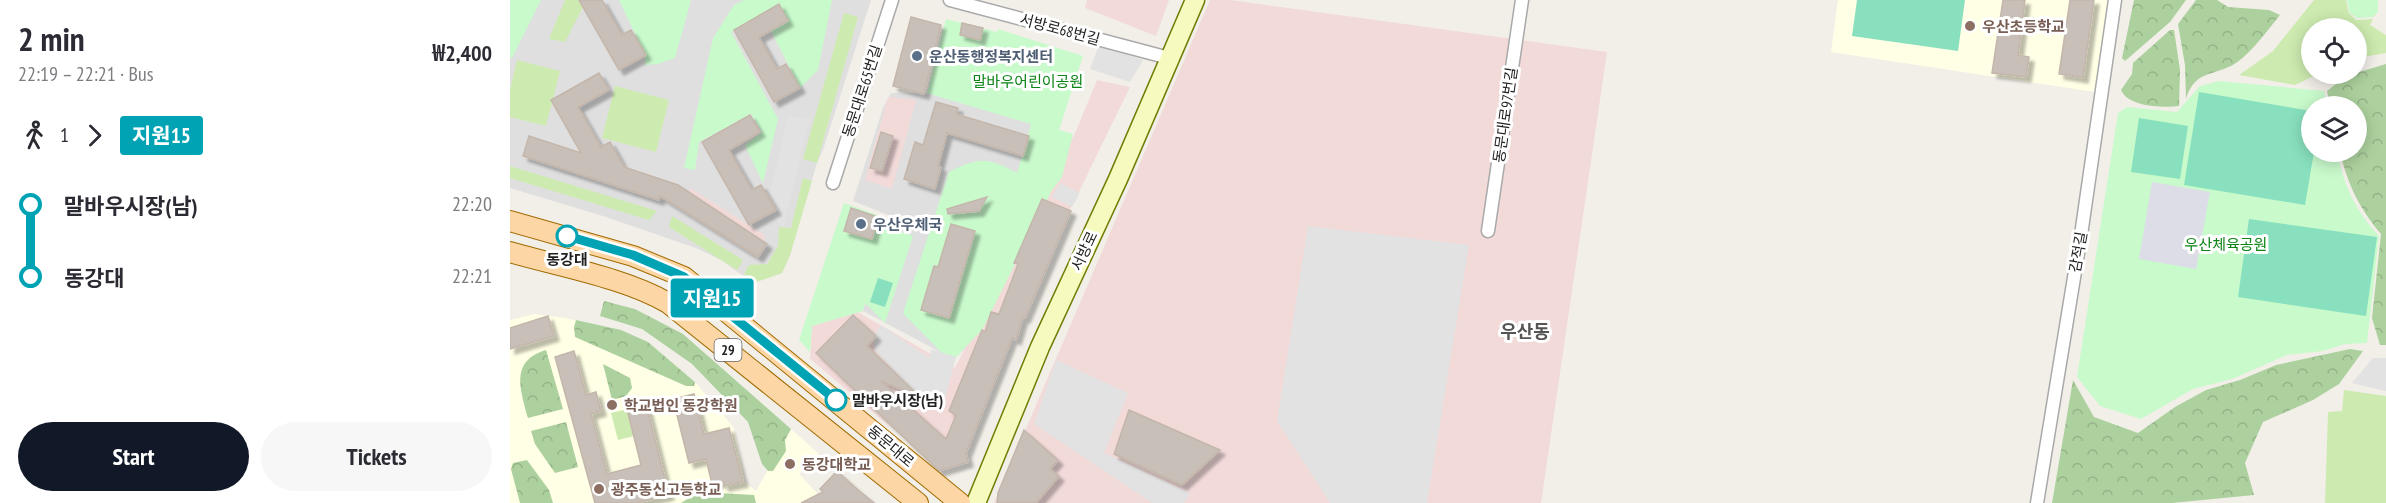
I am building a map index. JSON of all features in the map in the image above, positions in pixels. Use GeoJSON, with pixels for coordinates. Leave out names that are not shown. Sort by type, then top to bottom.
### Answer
{"type":"FeatureCollection","features":[{"type":"Feature","properties":{"kind":"main road","name":"서방로"},"geometry":{"type":"LineString","coordinates":[[976,503],[1040,347],[1114,188],[1195,0]]}},
{"type":"Feature","properties":{"kind":"main road","name":"동문대로"},"geometry":{"type":"LineString","coordinates":[[510,221],[633,255],[684,277],[960,503]]}},
{"type":"Feature","properties":{"kind":"main road","name":"동문대로"},"geometry":{"type":"LineString","coordinates":[[510,252],[631,286],[653,294],[668,303],[918,503]]}},
{"type":"Feature","properties":{"kind":"street","name":"동문대로65번길"},"geometry":{"type":"LineString","coordinates":[[833,183],[892,0]]}},
{"type":"Feature","properties":{"kind":"street","name":"서방로68번길"},"geometry":{"type":"LineString","coordinates":[[950,0],[1169,58]]}},
{"type":"Feature","properties":{"kind":"street","name":"동문대로97번길"},"geometry":{"type":"LineString","coordinates":[[1488,231],[1522,0]]}},
{"type":"Feature","properties":{"kind":"street","name":"감적길"},"geometry":{"type":"LineString","coordinates":[[2037,503],[2081,235],[2115,0]]}},
{"type":"Feature","properties":{"kind":"shaded area"},"geometry":{"type":"Polygon","coordinates":[[[510,0],[871,0],[817,163],[790,255],[782,273],[753,283],[721,260],[696,248],[603,216],[510,188],[510,0]]]}},
{"type":"Feature","properties":{"kind":"shaded area"},"geometry":{"type":"Polygon","coordinates":[[[1087,0],[1169,0],[1156,36],[1085,8],[1087,0]]]}},
{"type":"Feature","properties":{"kind":"shaded area"},"geometry":{"type":"Polygon","coordinates":[[[1210,0],[1231,0],[1607,52],[1541,503],[994,503],[1210,0]]]}},
{"type":"Feature","properties":{"kind":"shaded area","name":"우산초등학교"},"geometry":{"type":"Polygon","coordinates":[[[1838,0],[2110,0],[2095,92],[1831,52],[1838,0]]]}},
{"type":"Feature","properties":{"kind":"shaded area"},"geometry":{"type":"Polygon","coordinates":[[[1099,45],[1143,60],[1130,82],[1090,69],[1099,45]]]}},
{"type":"Feature","properties":{"kind":"shaded area"},"geometry":{"type":"Polygon","coordinates":[[[1097,80],[1130,87],[943,471],[810,359],[812,326],[858,312],[955,368],[1076,131],[1097,80]]]}},
{"type":"Feature","properties":{"kind":"shaded area"},"geometry":{"type":"Polygon","coordinates":[[[891,93],[927,93],[1058,131],[991,325],[956,357],[942,353],[863,311],[891,216],[853,201],[883,108],[891,93]]]}},
{"type":"Feature","properties":{"kind":"shaded area"},"geometry":{"type":"Polygon","coordinates":[[[888,97],[916,100],[892,189],[865,180],[888,97]]]}},
{"type":"Feature","properties":{"kind":"shaded area"},"geometry":{"type":"Polygon","coordinates":[[[788,117],[810,118],[783,228],[766,210],[788,117]]]}},
{"type":"Feature","properties":{"kind":"shaded area"},"geometry":{"type":"Polygon","coordinates":[[[2152,182],[2210,192],[2196,269],[2139,259],[2152,182]]]}},
{"type":"Feature","properties":{"kind":"shaded area"},"geometry":{"type":"Polygon","coordinates":[[[1060,183],[1080,193],[1072,207],[1052,197],[1060,183]]]}},
{"type":"Feature","properties":{"kind":"shaded area"},"geometry":{"type":"Polygon","coordinates":[[[690,188],[766,236],[753,255],[680,208],[690,188]]]}},
{"type":"Feature","properties":{"kind":"shaded area"},"geometry":{"type":"Polygon","coordinates":[[[1308,226],[1469,245],[1427,503],[1330,503],[1277,421],[1308,226]]]}},
{"type":"Feature","properties":{"kind":"shaded area","name":"학교법인 동강학원"},"geometry":{"type":"Polygon","coordinates":[[[534,314],[614,329],[648,342],[695,382],[734,428],[745,482],[756,491],[791,429],[819,454],[799,474],[817,493],[813,498],[815,503],[510,503],[510,320],[534,314]]]}},
{"type":"Feature","properties":{"kind":"shaded area"},"geometry":{"type":"Polygon","coordinates":[[[881,325],[929,358],[931,349],[956,357],[942,409],[927,406],[874,349],[874,335],[881,325]]]}},
{"type":"Feature","properties":{"kind":"shaded area"},"geometry":{"type":"Polygon","coordinates":[[[2373,358],[2386,358],[2386,391],[2352,383],[2373,358]]]}},
{"type":"Feature","properties":{"kind":"shaded area"},"geometry":{"type":"Polygon","coordinates":[[[1056,360],[1128,393],[1104,453],[1190,493],[1184,503],[1152,503],[1034,424],[1056,360]]]}},
{"type":"Feature","properties":{"kind":"green space"},"geometry":{"type":"Polygon","coordinates":[[[510,0],[541,0],[512,58],[510,57],[510,0]]]}},
{"type":"Feature","properties":{"kind":"green space"},"geometry":{"type":"Polygon","coordinates":[[[565,0],[579,0],[583,7],[565,42],[549,39],[565,0]]]}},
{"type":"Feature","properties":{"kind":"green space"},"geometry":{"type":"Polygon","coordinates":[[[619,0],[691,0],[675,58],[658,64],[646,65],[643,50],[619,0]]]}},
{"type":"Feature","properties":{"kind":"green space"},"geometry":{"type":"Polygon","coordinates":[[[744,0],[832,0],[818,70],[800,88],[771,31],[788,21],[779,5],[731,32],[778,119],[763,183],[745,145],[762,132],[751,114],[699,142],[695,170],[684,168],[713,38],[734,5],[744,0]]]}},
{"type":"Feature","properties":{"kind":"green space"},"geometry":{"type":"Polygon","coordinates":[[[1857,0],[1965,0],[1958,51],[1852,36],[1857,0]]]}},
{"type":"Feature","properties":{"kind":"green space"},"geometry":{"type":"Polygon","coordinates":[[[2134,0],[2186,0],[2170,22],[2125,61],[2122,58],[2134,0]]]}},
{"type":"Feature","properties":{"kind":"green space"},"geometry":{"type":"Polygon","coordinates":[[[2196,0],[2217,0],[2228,7],[2269,10],[2280,15],[2248,53],[2236,63],[2200,78],[2190,89],[2186,99],[2185,65],[2178,24],[2196,0]]]}},
{"type":"Feature","properties":{"kind":"green space"},"geometry":{"type":"Polygon","coordinates":[[[2314,0],[2346,0],[2349,13],[2354,18],[2301,18],[2301,82],[2295,85],[2239,75],[2273,51],[2314,0]]]}},
{"type":"Feature","properties":{"kind":"green space"},"geometry":{"type":"Polygon","coordinates":[[[2347,0],[2378,0],[2378,12],[2373,17],[2357,18],[2350,13],[2347,0]]]}},
{"type":"Feature","properties":{"kind":"green space"},"geometry":{"type":"Polygon","coordinates":[[[844,13],[858,17],[817,163],[803,159],[844,13]]]}},
{"type":"Feature","properties":{"kind":"green space","name":"말바우어린이공원"},"geometry":{"type":"Polygon","coordinates":[[[946,19],[997,32],[998,29],[1083,56],[1059,130],[1073,134],[1062,177],[1052,190],[982,330],[956,357],[942,353],[903,313],[949,172],[983,161],[998,164],[1017,173],[1031,124],[927,93],[946,19]]]}},
{"type":"Feature","properties":{"kind":"green space"},"geometry":{"type":"Polygon","coordinates":[[[2367,19],[2373,19],[2370,25],[2386,35],[2386,53],[2367,56],[2367,19]]]}},
{"type":"Feature","properties":{"kind":"green space"},"geometry":{"type":"Polygon","coordinates":[[[2170,30],[2174,30],[2180,70],[2179,106],[2147,105],[2131,100],[2121,90],[2132,74],[2133,63],[2170,30]]]}},
{"type":"Feature","properties":{"kind":"green space"},"geometry":{"type":"Polygon","coordinates":[[[517,60],[560,71],[546,126],[510,117],[510,90],[517,60]]]}},
{"type":"Feature","properties":{"kind":"green space"},"geometry":{"type":"Polygon","coordinates":[[[2386,64],[2386,345],[2380,345],[2372,318],[2381,234],[2355,196],[2343,162],[2367,162],[2367,96],[2328,96],[2327,91],[2336,84],[2367,84],[2367,70],[2386,64]]]}},
{"type":"Feature","properties":{"kind":"green space","name":"우산체육공원"},"geometry":{"type":"Polygon","coordinates":[[[2219,81],[2324,91],[2325,96],[2301,96],[2301,162],[2340,162],[2357,207],[2379,236],[2367,343],[2345,344],[2323,351],[2287,355],[2232,379],[2193,389],[2141,419],[2100,406],[2077,377],[2118,113],[2127,107],[2177,112],[2200,86],[2219,81]]]}},
{"type":"Feature","properties":{"kind":"green space"},"geometry":{"type":"Polygon","coordinates":[[[615,86],[669,100],[656,152],[602,138],[615,86]]]}},
{"type":"Feature","properties":{"kind":"green space"},"geometry":{"type":"Polygon","coordinates":[[[2199,92],[2301,109],[2301,162],[2312,162],[2305,205],[2184,185],[2199,92]]]}},
{"type":"Feature","properties":{"kind":"green space"},"geometry":{"type":"Polygon","coordinates":[[[2139,118],[2188,126],[2180,179],[2131,172],[2139,118]]]}},
{"type":"Feature","properties":{"kind":"green space"},"geometry":{"type":"Polygon","coordinates":[[[510,166],[657,211],[649,220],[510,178],[510,166]]]}},
{"type":"Feature","properties":{"kind":"green space"},"geometry":{"type":"Polygon","coordinates":[[[803,178],[812,181],[790,255],[782,273],[753,283],[744,274],[749,265],[767,264],[778,246],[779,227],[791,228],[803,178]]]}},
{"type":"Feature","properties":{"kind":"green space"},"geometry":{"type":"Polygon","coordinates":[[[844,203],[889,219],[887,227],[913,236],[885,323],[865,303],[863,311],[812,326],[810,352],[799,340],[844,203]]]}},
{"type":"Feature","properties":{"kind":"green space"},"geometry":{"type":"Polygon","coordinates":[[[672,216],[743,260],[737,270],[669,227],[672,216]]]}},
{"type":"Feature","properties":{"kind":"green space"},"geometry":{"type":"Polygon","coordinates":[[[2249,219],[2377,237],[2366,316],[2238,297],[2249,219]]]}},
{"type":"Feature","properties":{"kind":"green space"},"geometry":{"type":"Polygon","coordinates":[[[878,278],[893,283],[885,307],[870,302],[878,278]]]}},
{"type":"Feature","properties":{"kind":"green space"},"geometry":{"type":"Polygon","coordinates":[[[604,301],[635,309],[683,334],[791,429],[785,440],[786,451],[773,471],[768,471],[762,464],[748,422],[692,364],[642,329],[600,316],[604,301]]]}},
{"type":"Feature","properties":{"kind":"green space"},"geometry":{"type":"Polygon","coordinates":[[[576,320],[621,330],[648,342],[695,382],[694,386],[686,386],[575,337],[576,320]]]}},
{"type":"Feature","properties":{"kind":"green space"},"geometry":{"type":"Polygon","coordinates":[[[2350,349],[2363,351],[2339,384],[2313,400],[2263,422],[2245,463],[2254,495],[2172,503],[2052,503],[2073,380],[2094,417],[2138,433],[2175,407],[2206,390],[2240,380],[2276,365],[2350,349]]]}},
{"type":"Feature","properties":{"kind":"green space"},"geometry":{"type":"Polygon","coordinates":[[[546,350],[563,409],[528,418],[522,396],[520,377],[522,368],[535,355],[546,350]]]}},
{"type":"Feature","properties":{"kind":"green space"},"geometry":{"type":"Polygon","coordinates":[[[603,364],[630,378],[632,388],[626,396],[612,400],[603,364]]]}},
{"type":"Feature","properties":{"kind":"green space"},"geometry":{"type":"Polygon","coordinates":[[[2344,390],[2386,396],[2386,503],[2325,503],[2328,412],[2342,411],[2344,390]]]}},
{"type":"Feature","properties":{"kind":"green space"},"geometry":{"type":"Polygon","coordinates":[[[627,409],[634,436],[618,440],[611,413],[627,409]]]}},
{"type":"Feature","properties":{"kind":"green space"},"geometry":{"type":"Polygon","coordinates":[[[566,422],[578,467],[555,473],[535,444],[531,431],[566,422]]]}},
{"type":"Feature","properties":{"kind":"green space"},"geometry":{"type":"Polygon","coordinates":[[[527,460],[549,490],[553,503],[520,503],[511,469],[513,463],[527,460]]]}},
{"type":"Feature","properties":{"kind":"green space"},"geometry":{"type":"Polygon","coordinates":[[[699,492],[754,495],[756,503],[681,503],[699,492]]]}},
{"type":"Feature","properties":{"kind":"building"},"geometry":{"type":"Polygon","coordinates":[[[579,0],[602,0],[622,35],[631,30],[646,55],[619,70],[579,0]]]}},
{"type":"Feature","properties":{"kind":"building"},"geometry":{"type":"Polygon","coordinates":[[[2003,0],[2025,0],[2018,55],[2029,57],[2026,77],[1992,73],[2003,0]]]}},
{"type":"Feature","properties":{"kind":"building"},"geometry":{"type":"Polygon","coordinates":[[[2070,0],[2094,0],[2083,78],[2059,74],[2070,0]]]}},
{"type":"Feature","properties":{"kind":"building"},"geometry":{"type":"Polygon","coordinates":[[[779,4],[788,21],[759,37],[777,69],[786,64],[800,88],[774,102],[734,30],[779,4]]]}},
{"type":"Feature","properties":{"kind":"building","name":"운산동행정복지센터"},"geometry":{"type":"Polygon","coordinates":[[[911,17],[941,25],[924,94],[893,86],[911,17]]]}},
{"type":"Feature","properties":{"kind":"building"},"geometry":{"type":"Polygon","coordinates":[[[962,23],[983,28],[980,40],[960,35],[962,23]]]}},
{"type":"Feature","properties":{"kind":"building"},"geometry":{"type":"Polygon","coordinates":[[[599,73],[609,90],[578,107],[601,147],[610,142],[624,167],[678,185],[767,244],[758,257],[660,196],[659,200],[523,156],[529,136],[581,153],[551,100],[599,73]]]}},
{"type":"Feature","properties":{"kind":"building"},"geometry":{"type":"Polygon","coordinates":[[[936,102],[958,108],[956,114],[1029,136],[1023,156],[947,133],[938,166],[941,167],[935,189],[904,179],[915,142],[923,145],[936,102]]]}},
{"type":"Feature","properties":{"kind":"building"},"geometry":{"type":"Polygon","coordinates":[[[750,115],[760,132],[729,150],[752,190],[761,185],[776,210],[749,225],[702,142],[750,115]]]}},
{"type":"Feature","properties":{"kind":"building"},"geometry":{"type":"Polygon","coordinates":[[[881,132],[893,136],[882,171],[870,168],[881,132]]]}},
{"type":"Feature","properties":{"kind":"building"},"geometry":{"type":"Polygon","coordinates":[[[987,197],[979,211],[948,214],[947,209],[987,197]]]}},
{"type":"Feature","properties":{"kind":"building"},"geometry":{"type":"Polygon","coordinates":[[[1042,199],[1071,211],[1025,318],[1023,317],[1016,340],[1012,338],[966,453],[968,462],[939,471],[816,353],[853,315],[876,336],[867,346],[920,397],[881,381],[946,439],[956,415],[949,411],[982,330],[985,332],[991,312],[999,314],[1018,264],[1014,263],[1042,199]]]}},
{"type":"Feature","properties":{"kind":"building","name":"우산우체국"},"geometry":{"type":"Polygon","coordinates":[[[851,208],[878,217],[872,239],[844,231],[851,208]]]}},
{"type":"Feature","properties":{"kind":"building"},"geometry":{"type":"Polygon","coordinates":[[[951,224],[975,231],[949,318],[921,310],[934,266],[938,267],[951,224]]]}},
{"type":"Feature","properties":{"kind":"building"},"geometry":{"type":"Polygon","coordinates":[[[548,316],[554,336],[510,349],[510,328],[548,316]]]}},
{"type":"Feature","properties":{"kind":"building"},"geometry":{"type":"Polygon","coordinates":[[[574,351],[586,395],[596,392],[601,411],[591,414],[607,474],[641,465],[627,409],[646,404],[669,495],[637,503],[595,503],[555,357],[574,351]]]}},
{"type":"Feature","properties":{"kind":"building"},"geometry":{"type":"Polygon","coordinates":[[[694,394],[704,434],[729,428],[743,482],[724,486],[723,482],[712,484],[706,459],[689,463],[673,399],[694,394]]]}},
{"type":"Feature","properties":{"kind":"building"},"geometry":{"type":"Polygon","coordinates":[[[1129,410],[1220,450],[1182,485],[1114,454],[1129,410]]]}},
{"type":"Feature","properties":{"kind":"building"},"geometry":{"type":"Polygon","coordinates":[[[1024,430],[1058,460],[1050,469],[1059,476],[1036,503],[997,503],[998,493],[1024,430]]]}},
{"type":"Feature","properties":{"kind":"building"},"geometry":{"type":"Polygon","coordinates":[[[837,471],[874,503],[801,503],[823,492],[820,489],[837,471]]]}},
{"type":"Feature","properties":{"kind":"bus line","name":"지원15"},"geometry":{"type":"LineString","coordinates":[[567,236],[633,255],[684,277],[836,400]]}},
{"type":"Feature","properties":{"kind":"place","name":"우산초등학교"},"geometry":{"type":"Point","coordinates":[1970,26]}},
{"type":"Feature","properties":{"kind":"place","name":"운산동행정복지센터"},"geometry":{"type":"Point","coordinates":[917,56]}},
{"type":"Feature","properties":{"kind":"place","name":"우산우체국"},"geometry":{"type":"Point","coordinates":[861,224]}},
{"type":"Feature","properties":{"kind":"place","name":"동강대"},"geometry":{"type":"Point","coordinates":[567,236]}},
{"type":"Feature","properties":{"kind":"place","name":"말바우시장(남)"},"geometry":{"type":"Point","coordinates":[836,400]}},
{"type":"Feature","properties":{"kind":"place","name":"학교법인 동강학원"},"geometry":{"type":"Point","coordinates":[612,405]}},
{"type":"Feature","properties":{"kind":"place","name":"동강대학교"},"geometry":{"type":"Point","coordinates":[790,464]}},
{"type":"Feature","properties":{"kind":"place","name":"광주동신고등학교"},"geometry":{"type":"Point","coordinates":[599,489]}},
{"type":"Feature","properties":{"kind":"district","name":"우산동"},"geometry":{"type":"Point","coordinates":[1525,331]}}]}
